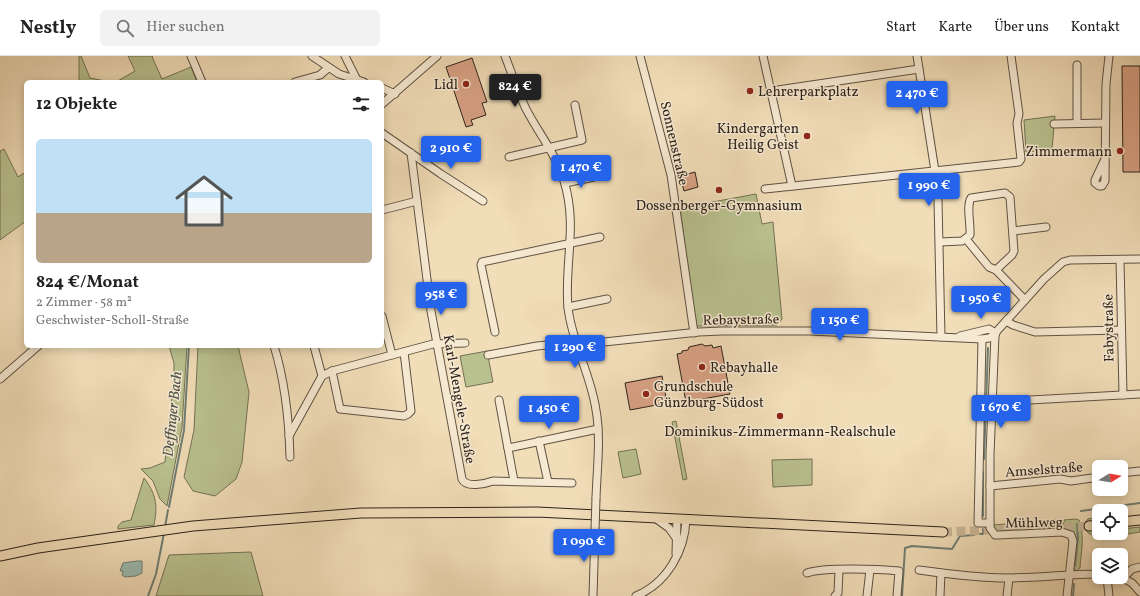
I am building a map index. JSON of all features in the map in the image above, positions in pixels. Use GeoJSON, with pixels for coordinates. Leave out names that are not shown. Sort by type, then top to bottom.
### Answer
{"type":"FeatureCollection","features":[{"type":"Feature","properties":{"kind":"main road"},"geometry":{"type":"LineString","coordinates":[[2,556],[38,548],[141,532],[193,526],[361,513],[537,512],[943,532]]}},
{"type":"Feature","properties":{"kind":"main road"},"geometry":{"type":"LineString","coordinates":[[1128,521],[1140,520]]}},
{"type":"Feature","properties":{"kind":"street"},"geometry":{"type":"LineString","coordinates":[[192,56],[201,80]]}},
{"type":"Feature","properties":{"kind":"street"},"geometry":{"type":"LineString","coordinates":[[312,56],[339,74],[357,80]]}},
{"type":"Feature","properties":{"kind":"street"},"geometry":{"type":"LineString","coordinates":[[345,56],[357,80]]}},
{"type":"Feature","properties":{"kind":"street"},"geometry":{"type":"LineString","coordinates":[[384,102],[437,56]]}},
{"type":"Feature","properties":{"kind":"street"},"geometry":{"type":"LineString","coordinates":[[505,56],[526,109],[550,148],[565,183],[570,216],[571,243],[568,307],[576,345],[593,395],[598,429],[594,596]]}},
{"type":"Feature","properties":{"kind":"street","name":"Sonnenstraße"},"geometry":{"type":"LineString","coordinates":[[640,56],[671,175],[694,333]]}},
{"type":"Feature","properties":{"kind":"street"},"geometry":{"type":"LineString","coordinates":[[763,56],[792,186]]}},
{"type":"Feature","properties":{"kind":"street"},"geometry":{"type":"LineString","coordinates":[[917,56],[935,171],[940,242],[942,337]]}},
{"type":"Feature","properties":{"kind":"street"},"geometry":{"type":"LineString","coordinates":[[765,190],[1019,162],[1021,159],[1017,123],[1019,114],[1011,56]]}},
{"type":"Feature","properties":{"kind":"street"},"geometry":{"type":"LineString","coordinates":[[1105,159],[1106,84],[1109,56]]}},
{"type":"Feature","properties":{"kind":"street"},"geometry":{"type":"LineString","coordinates":[[1077,65],[1077,123]]}},
{"type":"Feature","properties":{"kind":"street"},"geometry":{"type":"LineString","coordinates":[[303,80],[320,75],[328,68]]}},
{"type":"Feature","properties":{"kind":"street"},"geometry":{"type":"LineString","coordinates":[[771,91],[919,69]]}},
{"type":"Feature","properties":{"kind":"street"},"geometry":{"type":"LineString","coordinates":[[384,89],[395,94]]}},
{"type":"Feature","properties":{"kind":"street"},"geometry":{"type":"LineString","coordinates":[[509,157],[582,140],[575,105]]}},
{"type":"Feature","properties":{"kind":"street"},"geometry":{"type":"LineString","coordinates":[[1054,124],[1105,123]]}},
{"type":"Feature","properties":{"kind":"street"},"geometry":{"type":"LineString","coordinates":[[384,137],[411,153],[482,201]]}},
{"type":"Feature","properties":{"kind":"street","name":"Karl-Mengele-Straße"},"geometry":{"type":"LineString","coordinates":[[411,153],[416,201],[427,271],[426,278],[436,344],[463,482],[467,484],[486,484],[493,481],[514,481]]}},
{"type":"Feature","properties":{"kind":"street"},"geometry":{"type":"LineString","coordinates":[[565,183],[594,177]]}},
{"type":"Feature","properties":{"kind":"street"},"geometry":{"type":"LineString","coordinates":[[940,242],[966,239],[970,235],[969,200],[974,196],[1005,193],[1010,197],[1014,251],[1012,255],[996,270]]}},
{"type":"Feature","properties":{"kind":"street"},"geometry":{"type":"LineString","coordinates":[[384,209],[416,201]]}},
{"type":"Feature","properties":{"kind":"street"},"geometry":{"type":"LineString","coordinates":[[1013,231],[1046,227]]}},
{"type":"Feature","properties":{"kind":"street"},"geometry":{"type":"LineString","coordinates":[[494,332],[481,265],[482,262],[600,237]]}},
{"type":"Feature","properties":{"kind":"street"},"geometry":{"type":"LineString","coordinates":[[966,239],[989,267],[996,270],[1024,300]]}},
{"type":"Feature","properties":{"kind":"street"},"geometry":{"type":"LineString","coordinates":[[982,339],[978,523],[990,522],[992,402],[995,335],[1024,300],[1063,262],[1070,260],[1140,259]]}},
{"type":"Feature","properties":{"kind":"street","name":"Fabystraße"},"geometry":{"type":"LineString","coordinates":[[1120,260],[1123,395]]}},
{"type":"Feature","properties":{"kind":"street"},"geometry":{"type":"LineString","coordinates":[[568,307],[607,299]]}},
{"type":"Feature","properties":{"kind":"street"},"geometry":{"type":"LineString","coordinates":[[1006,320],[1013,326],[1035,332],[1121,330]]}},
{"type":"Feature","properties":{"kind":"street"},"geometry":{"type":"LineString","coordinates":[[384,324],[392,355]]}},
{"type":"Feature","properties":{"kind":"street","name":"Rebaystraße"},"geometry":{"type":"LineString","coordinates":[[488,355],[537,346],[576,345],[694,333],[810,331],[982,339],[995,335],[994,332],[989,329],[955,337]]}},
{"type":"Feature","properties":{"kind":"street"},"geometry":{"type":"LineString","coordinates":[[289,436],[322,376],[392,355],[436,344],[465,343]]}},
{"type":"Feature","properties":{"kind":"street"},"geometry":{"type":"LineString","coordinates":[[0,379],[36,348]]}},
{"type":"Feature","properties":{"kind":"street"},"geometry":{"type":"LineString","coordinates":[[275,348],[280,365],[289,436],[290,458]]}},
{"type":"Feature","properties":{"kind":"street"},"geometry":{"type":"LineString","coordinates":[[315,348],[322,376]]}},
{"type":"Feature","properties":{"kind":"street"},"geometry":{"type":"LineString","coordinates":[[332,372],[340,409],[404,416],[408,414],[410,410],[404,352]]}},
{"type":"Feature","properties":{"kind":"street"},"geometry":{"type":"LineString","coordinates":[[992,402],[1140,394]]}},
{"type":"Feature","properties":{"kind":"street"},"geometry":{"type":"LineString","coordinates":[[499,400],[514,481],[572,483]]}},
{"type":"Feature","properties":{"kind":"street"},"geometry":{"type":"LineString","coordinates":[[508,448],[598,429]]}},
{"type":"Feature","properties":{"kind":"street"},"geometry":{"type":"LineString","coordinates":[[539,441],[548,482]]}},
{"type":"Feature","properties":{"kind":"street"},"geometry":{"type":"LineString","coordinates":[[1128,472],[1140,471]]}},
{"type":"Feature","properties":{"kind":"street","name":"Amselstraße"},"geometry":{"type":"LineString","coordinates":[[990,486],[1060,479],[1071,481],[1092,478]]}},
{"type":"Feature","properties":{"kind":"street"},"geometry":{"type":"LineString","coordinates":[[655,518],[669,528],[676,538]]}},
{"type":"Feature","properties":{"kind":"street"},"geometry":{"type":"LineString","coordinates":[[676,556],[676,538],[682,519]]}},
{"type":"Feature","properties":{"kind":"street"},"geometry":{"type":"LineString","coordinates":[[636,596],[656,584],[666,574],[681,548],[686,530],[682,519]]}},
{"type":"Feature","properties":{"kind":"street","name":"Mühlweg"},"geometry":{"type":"LineString","coordinates":[[990,522],[992,532],[995,535],[1068,533],[1072,538],[1069,574]]}},
{"type":"Feature","properties":{"kind":"street"},"geometry":{"type":"LineString","coordinates":[[1128,572],[1132,569],[1140,567]]}},
{"type":"Feature","properties":{"kind":"street"},"geometry":{"type":"LineString","coordinates":[[835,596],[838,593],[839,570]]}},
{"type":"Feature","properties":{"kind":"street"},"geometry":{"type":"LineString","coordinates":[[807,573],[813,571],[839,570],[899,571],[897,596]]}},
{"type":"Feature","properties":{"kind":"street"},"geometry":{"type":"LineString","coordinates":[[867,596],[870,570]]}},
{"type":"Feature","properties":{"kind":"street"},"geometry":{"type":"LineString","coordinates":[[919,570],[1009,578],[1092,574]]}},
{"type":"Feature","properties":{"kind":"street"},"geometry":{"type":"LineString","coordinates":[[940,596],[941,573]]}},
{"type":"Feature","properties":{"kind":"street"},"geometry":{"type":"LineString","coordinates":[[1067,596],[1069,574]]}},
{"type":"Feature","properties":{"kind":"street"},"geometry":{"type":"LineString","coordinates":[[1007,596],[1009,578]]}},
{"type":"Feature","properties":{"kind":"street"},"geometry":{"type":"LineString","coordinates":[[1128,581],[1140,592]]}},
{"type":"Feature","properties":{"kind":"street"},"geometry":{"type":"LineString","coordinates":[[1108,584],[1109,596]]}},
{"type":"Feature","properties":{"kind":"street"},"geometry":{"type":"LineString","coordinates":[[594,587],[601,596]]}},
{"type":"Feature","properties":{"kind":"green space"},"geometry":{"type":"Polygon","coordinates":[[[79,56],[81,56],[90,78],[100,80],[79,80],[79,56]]]}},
{"type":"Feature","properties":{"kind":"green space"},"geometry":{"type":"Polygon","coordinates":[[[128,56],[153,56],[152,57],[162,79],[191,67],[196,80],[119,80],[135,71],[128,56]]]}},
{"type":"Feature","properties":{"kind":"green space"},"geometry":{"type":"Polygon","coordinates":[[[1055,116],[1052,149],[1026,152],[1024,120],[1055,116]]]}},
{"type":"Feature","properties":{"kind":"green space"},"geometry":{"type":"Polygon","coordinates":[[[4,149],[18,177],[24,173],[24,222],[0,240],[0,151],[4,149]]]}},
{"type":"Feature","properties":{"kind":"green space"},"geometry":{"type":"Polygon","coordinates":[[[756,194],[762,224],[773,222],[782,319],[777,325],[696,326],[680,208],[756,194]]]}},
{"type":"Feature","properties":{"kind":"green space"},"geometry":{"type":"Polygon","coordinates":[[[170,348],[187,348],[182,427],[167,506],[160,499],[153,481],[141,469],[150,468],[165,462],[174,363],[170,348]]]}},
{"type":"Feature","properties":{"kind":"green space"},"geometry":{"type":"Polygon","coordinates":[[[198,348],[238,348],[249,392],[242,462],[236,479],[215,496],[193,491],[184,477],[194,430],[198,348]]]}},
{"type":"Feature","properties":{"kind":"green space"},"geometry":{"type":"Polygon","coordinates":[[[487,351],[493,382],[466,387],[460,356],[487,351]]]}},
{"type":"Feature","properties":{"kind":"green space"},"geometry":{"type":"Polygon","coordinates":[[[676,421],[687,479],[683,480],[672,422],[676,421]]]}},
{"type":"Feature","properties":{"kind":"green space"},"geometry":{"type":"Polygon","coordinates":[[[636,449],[641,474],[623,478],[618,452],[636,449]]]}},
{"type":"Feature","properties":{"kind":"green space"},"geometry":{"type":"Polygon","coordinates":[[[812,459],[812,485],[773,487],[772,460],[812,459]]]}},
{"type":"Feature","properties":{"kind":"green space"},"geometry":{"type":"Polygon","coordinates":[[[144,478],[151,489],[155,500],[156,511],[154,525],[118,529],[118,526],[122,522],[131,520],[144,478]]]}},
{"type":"Feature","properties":{"kind":"green space"},"geometry":{"type":"Polygon","coordinates":[[[1092,518],[1092,528],[1090,530],[1092,530],[1092,534],[1086,530],[1084,524],[1088,519],[1092,518]]]}},
{"type":"Feature","properties":{"kind":"green space"},"geometry":{"type":"Polygon","coordinates":[[[1057,520],[1058,529],[1000,533],[996,531],[993,525],[1057,520]]]}},
{"type":"Feature","properties":{"kind":"green space"},"geometry":{"type":"Polygon","coordinates":[[[1064,520],[1079,520],[1082,531],[1080,568],[1076,571],[1073,567],[1071,531],[1061,529],[1064,520]]]}},
{"type":"Feature","properties":{"kind":"green space"},"geometry":{"type":"Polygon","coordinates":[[[1140,527],[1140,532],[1128,534],[1128,528],[1140,527]]]}},
{"type":"Feature","properties":{"kind":"green space"},"geometry":{"type":"Polygon","coordinates":[[[251,552],[263,596],[156,596],[169,555],[251,552]]]}},
{"type":"Feature","properties":{"kind":"water"},"geometry":{"type":"Polygon","coordinates":[[[142,561],[142,573],[136,576],[125,577],[122,575],[123,571],[120,571],[123,563],[142,561]]]}},
{"type":"Feature","properties":{"kind":"building","name":"Lidl"},"geometry":{"type":"Polygon","coordinates":[[[472,58],[487,102],[482,103],[486,115],[471,120],[473,125],[466,127],[446,67],[472,58]]]}},
{"type":"Feature","properties":{"kind":"building"},"geometry":{"type":"Polygon","coordinates":[[[1122,66],[1140,66],[1140,172],[1123,172],[1122,66]]]}},
{"type":"Feature","properties":{"kind":"building"},"geometry":{"type":"Polygon","coordinates":[[[695,172],[698,187],[684,191],[680,176],[695,172]]]}},
{"type":"Feature","properties":{"kind":"building","name":"Rebayhalle"},"geometry":{"type":"Polygon","coordinates":[[[702,344],[705,346],[712,345],[713,348],[721,346],[730,394],[686,402],[677,354],[688,350],[689,347],[702,344]]]}},
{"type":"Feature","properties":{"kind":"building","name":"Grundschule Günzburg-Südost"},"geometry":{"type":"Polygon","coordinates":[[[662,376],[667,403],[630,410],[625,383],[662,376]]]}},
{"type":"Feature","properties":{"kind":"waterway","name":"Deffinger Bach"},"geometry":{"type":"LineString","coordinates":[[169,507],[184,430],[189,348]]}},
{"type":"Feature","properties":{"kind":"waterway"},"geometry":{"type":"LineString","coordinates":[[984,459],[988,348]]}},
{"type":"Feature","properties":{"kind":"waterway"},"geometry":{"type":"LineString","coordinates":[[983,472],[983,516]]}},
{"type":"Feature","properties":{"kind":"waterway"},"geometry":{"type":"LineString","coordinates":[[1081,511],[1140,503]]}},
{"type":"Feature","properties":{"kind":"waterway","name":"Deffinger Bach"},"geometry":{"type":"LineString","coordinates":[[165,527],[168,510]]}},
{"type":"Feature","properties":{"kind":"waterway"},"geometry":{"type":"LineString","coordinates":[[1075,566],[1078,538],[1077,524]]}},
{"type":"Feature","properties":{"kind":"waterway"},"geometry":{"type":"LineString","coordinates":[[980,534],[983,534],[983,529]]}},
{"type":"Feature","properties":{"kind":"waterway","name":"Deffinger Bach"},"geometry":{"type":"LineString","coordinates":[[148,596],[156,574],[164,533]]}},
{"type":"Feature","properties":{"kind":"waterway"},"geometry":{"type":"LineString","coordinates":[[902,596],[905,548],[912,546],[952,549],[960,536],[974,535]]}},
{"type":"Feature","properties":{"kind":"waterway"},"geometry":{"type":"LineString","coordinates":[[1073,596],[1074,584]]}},
{"type":"Feature","properties":{"kind":"tunnel"},"geometry":{"type":"LineString","coordinates":[[943,532],[1089,526]]}},
{"type":"Feature","properties":{"kind":"place","name":"Lidl"},"geometry":{"type":"Point","coordinates":[466,84]}},
{"type":"Feature","properties":{"kind":"place","name":"Lehrerparkplatz"},"geometry":{"type":"Point","coordinates":[750,91]}},
{"type":"Feature","properties":{"kind":"place","name":"Kindergarten Heilig Geist"},"geometry":{"type":"Point","coordinates":[807,136]}},
{"type":"Feature","properties":{"kind":"place","name":"Zimmermann"},"geometry":{"type":"Point","coordinates":[1120,151]}},
{"type":"Feature","properties":{"kind":"place","name":"Dossenberger-Gymnasium"},"geometry":{"type":"Point","coordinates":[719,190]}},
{"type":"Feature","properties":{"kind":"place","name":"Rebayhalle"},"geometry":{"type":"Point","coordinates":[702,367]}},
{"type":"Feature","properties":{"kind":"place","name":"Grundschule Günzburg-Südost"},"geometry":{"type":"Point","coordinates":[646,394]}},
{"type":"Feature","properties":{"kind":"place","name":"Dominikus-Zimmermann-Realschule"},"geometry":{"type":"Point","coordinates":[780,416]}}]}
